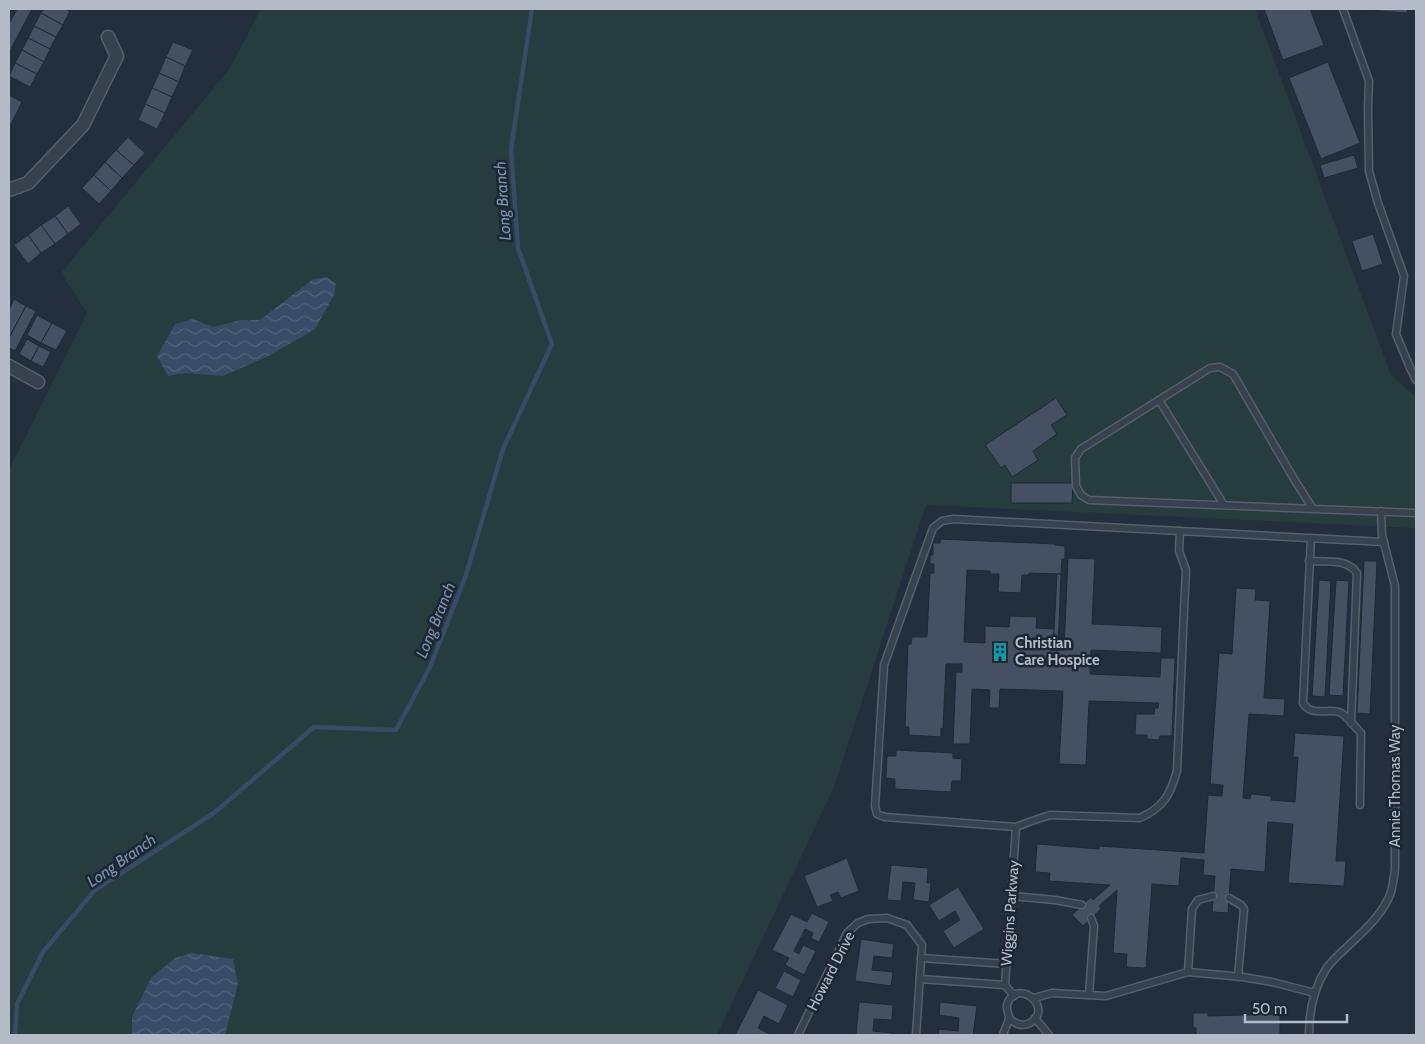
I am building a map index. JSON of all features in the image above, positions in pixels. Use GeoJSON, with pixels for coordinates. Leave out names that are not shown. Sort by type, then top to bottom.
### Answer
{"type":"FeatureCollection","features":[{"type":"Feature","properties":{"kind":"street"},"geometry":{"type":"LineString","coordinates":[[9,190],[28,183],[83,125],[117,56],[108,37]]}},
{"type":"Feature","properties":{"kind":"street"},"geometry":{"type":"LineString","coordinates":[[9,366],[38,382]]}},
{"type":"Feature","properties":{"kind":"lane"},"geometry":{"type":"LineString","coordinates":[[1343,9],[1369,81],[1369,171],[1378,203],[1404,276],[1396,334],[1416,380]]}},
{"type":"Feature","properties":{"kind":"lane"},"geometry":{"type":"LineString","coordinates":[[1314,509],[1294,479],[1233,374],[1220,367],[1210,368],[1159,400],[1081,450],[1075,458],[1076,486],[1081,495],[1089,500],[1314,509],[1381,511],[1416,513]]}},
{"type":"Feature","properties":{"kind":"lane"},"geometry":{"type":"LineString","coordinates":[[1159,400],[1224,505]]}},
{"type":"Feature","properties":{"kind":"lane","name":"Annie Thomas Way"},"geometry":{"type":"LineString","coordinates":[[1309,1035],[1309,1021],[1319,982],[1327,967],[1367,928],[1382,908],[1391,892],[1395,869],[1395,586],[1382,535],[1381,511]]}},
{"type":"Feature","properties":{"kind":"lane"},"geometry":{"type":"LineString","coordinates":[[1180,531],[1179,551],[1186,570],[1177,771],[1172,790],[1165,801],[1151,813],[1140,818],[1050,815],[1016,827],[886,817],[877,814],[874,806],[884,665],[933,528],[942,521],[953,519],[1180,531],[1344,540],[1384,542]]}},
{"type":"Feature","properties":{"kind":"lane"},"geometry":{"type":"LineString","coordinates":[[1310,538],[1303,703],[1310,710],[1340,713],[1361,733],[1360,804]]}},
{"type":"Feature","properties":{"kind":"lane"},"geometry":{"type":"LineString","coordinates":[[1309,561],[1344,562],[1354,568],[1357,573],[1350,723]]}},
{"type":"Feature","properties":{"kind":"lane","name":"Wiggins Parkway"},"geometry":{"type":"LineString","coordinates":[[1014,996],[1005,985],[1016,827]]}},
{"type":"Feature","properties":{"kind":"lane"},"geometry":{"type":"LineString","coordinates":[[1012,896],[1055,900],[1082,905]]}},
{"type":"Feature","properties":{"kind":"lane"},"geometry":{"type":"LineString","coordinates":[[1188,972],[1192,909],[1198,900],[1214,896]]}},
{"type":"Feature","properties":{"kind":"lane"},"geometry":{"type":"LineString","coordinates":[[1229,898],[1241,905],[1244,910],[1238,977]]}},
{"type":"Feature","properties":{"kind":"lane","name":"Howard Drive"},"geometry":{"type":"LineString","coordinates":[[798,1035],[847,933],[858,923],[868,919],[887,918],[908,926],[922,945],[921,958]]}},
{"type":"Feature","properties":{"kind":"lane"},"geometry":{"type":"LineString","coordinates":[[1090,995],[1094,926],[1091,918]]}},
{"type":"Feature","properties":{"kind":"lane"},"geometry":{"type":"LineString","coordinates":[[916,1035],[921,958],[1007,964]]}},
{"type":"Feature","properties":{"kind":"lane"},"geometry":{"type":"LineString","coordinates":[[1003,1035],[1009,1018],[1006,1008],[1010,999],[1014,996],[1024,994],[1034,998],[1052,993],[1106,996],[1188,972],[1272,982],[1315,994]]}},
{"type":"Feature","properties":{"kind":"lane"},"geometry":{"type":"LineString","coordinates":[[920,979],[1005,985]]}},
{"type":"Feature","properties":{"kind":"lane"},"geometry":{"type":"LineString","coordinates":[[1009,1018],[1022,1025],[1031,1022],[1035,1018],[1038,1008],[1034,998]]}},
{"type":"Feature","properties":{"kind":"lane"},"geometry":{"type":"LineString","coordinates":[[1035,1018],[1049,1035]]}},
{"type":"Feature","properties":{"kind":"green space"},"geometry":{"type":"Polygon","coordinates":[[[261,9],[1255,9],[1391,375],[1416,397],[1415,528],[926,505],[834,787],[717,1035],[9,1035],[9,470],[87,313],[61,273],[230,68],[261,9]]]}},
{"type":"Feature","properties":{"kind":"water"},"geometry":{"type":"Polygon","coordinates":[[[327,277],[336,284],[334,295],[315,329],[271,355],[223,376],[185,373],[168,376],[157,356],[175,324],[193,319],[213,327],[241,320],[260,320],[313,279],[327,277]]]}},
{"type":"Feature","properties":{"kind":"water"},"geometry":{"type":"Polygon","coordinates":[[[192,953],[233,959],[238,984],[225,1035],[132,1035],[132,1017],[151,978],[175,958],[192,953]]]}},
{"type":"Feature","properties":{"kind":"building"},"geometry":{"type":"Polygon","coordinates":[[[17,9],[32,9],[9,53],[9,24],[17,9]]]}},
{"type":"Feature","properties":{"kind":"building"},"geometry":{"type":"Polygon","coordinates":[[[44,9],[65,9],[70,11],[63,25],[41,13],[44,9]]]}},
{"type":"Feature","properties":{"kind":"building"},"geometry":{"type":"Polygon","coordinates":[[[1264,9],[1310,9],[1324,45],[1283,60],[1264,9]]]}},
{"type":"Feature","properties":{"kind":"building"},"geometry":{"type":"Polygon","coordinates":[[[1367,9],[1408,9],[1407,13],[1367,9]]]}},
{"type":"Feature","properties":{"kind":"building"},"geometry":{"type":"Polygon","coordinates":[[[41,13],[63,25],[56,37],[34,26],[41,13]]]}},
{"type":"Feature","properties":{"kind":"building"},"geometry":{"type":"Polygon","coordinates":[[[34,26],[56,37],[50,49],[28,38],[34,26]]]}},
{"type":"Feature","properties":{"kind":"building"},"geometry":{"type":"Polygon","coordinates":[[[28,38],[50,49],[44,62],[22,50],[28,38]]]}},
{"type":"Feature","properties":{"kind":"building"},"geometry":{"type":"Polygon","coordinates":[[[173,42],[193,50],[185,66],[166,57],[173,42]]]}},
{"type":"Feature","properties":{"kind":"building"},"geometry":{"type":"Polygon","coordinates":[[[22,50],[44,62],[37,74],[15,63],[22,50]]]}},
{"type":"Feature","properties":{"kind":"building"},"geometry":{"type":"Polygon","coordinates":[[[166,57],[185,66],[179,82],[159,73],[166,57]]]}},
{"type":"Feature","properties":{"kind":"building"},"geometry":{"type":"Polygon","coordinates":[[[1328,62],[1360,143],[1321,159],[1289,78],[1328,62]]]}},
{"type":"Feature","properties":{"kind":"building"},"geometry":{"type":"Polygon","coordinates":[[[15,63],[37,74],[30,87],[9,76],[15,63]]]}},
{"type":"Feature","properties":{"kind":"building"},"geometry":{"type":"Polygon","coordinates":[[[159,73],[179,82],[172,97],[152,88],[159,73]]]}},
{"type":"Feature","properties":{"kind":"building"},"geometry":{"type":"Polygon","coordinates":[[[152,88],[172,97],[165,113],[145,104],[152,88]]]}},
{"type":"Feature","properties":{"kind":"building"},"geometry":{"type":"Polygon","coordinates":[[[9,95],[22,102],[9,128],[9,95]]]}},
{"type":"Feature","properties":{"kind":"building"},"geometry":{"type":"Polygon","coordinates":[[[145,104],[165,113],[157,129],[138,120],[145,104]]]}},
{"type":"Feature","properties":{"kind":"building"},"geometry":{"type":"Polygon","coordinates":[[[128,137],[145,153],[134,165],[116,150],[128,137]]]}},
{"type":"Feature","properties":{"kind":"building"},"geometry":{"type":"Polygon","coordinates":[[[116,150],[134,165],[122,178],[105,162],[116,150]]]}},
{"type":"Feature","properties":{"kind":"building"},"geometry":{"type":"Polygon","coordinates":[[[1354,155],[1358,168],[1324,178],[1320,165],[1354,155]]]}},
{"type":"Feature","properties":{"kind":"building"},"geometry":{"type":"Polygon","coordinates":[[[105,162],[122,178],[111,191],[94,175],[105,162]]]}},
{"type":"Feature","properties":{"kind":"building"},"geometry":{"type":"Polygon","coordinates":[[[94,175],[111,191],[99,204],[82,188],[94,175]]]}},
{"type":"Feature","properties":{"kind":"building"},"geometry":{"type":"Polygon","coordinates":[[[68,206],[81,224],[68,234],[55,216],[68,206]]]}},
{"type":"Feature","properties":{"kind":"building"},"geometry":{"type":"Polygon","coordinates":[[[55,216],[68,234],[55,244],[41,225],[55,216]]]}},
{"type":"Feature","properties":{"kind":"building"},"geometry":{"type":"Polygon","coordinates":[[[41,225],[55,244],[41,253],[28,235],[41,225]]]}},
{"type":"Feature","properties":{"kind":"building"},"geometry":{"type":"Polygon","coordinates":[[[1373,234],[1383,264],[1362,271],[1352,241],[1373,234]]]}},
{"type":"Feature","properties":{"kind":"building"},"geometry":{"type":"Polygon","coordinates":[[[28,235],[41,253],[28,264],[14,245],[28,235]]]}},
{"type":"Feature","properties":{"kind":"building"},"geometry":{"type":"Polygon","coordinates":[[[14,299],[26,306],[9,338],[9,310],[14,299]]]}},
{"type":"Feature","properties":{"kind":"building"},"geometry":{"type":"Polygon","coordinates":[[[26,306],[36,311],[15,351],[9,348],[9,338],[26,306]]]}},
{"type":"Feature","properties":{"kind":"building"},"geometry":{"type":"Polygon","coordinates":[[[37,315],[52,323],[41,343],[27,335],[37,315]]]}},
{"type":"Feature","properties":{"kind":"building"},"geometry":{"type":"Polygon","coordinates":[[[52,323],[67,331],[56,350],[41,343],[52,323]]]}},
{"type":"Feature","properties":{"kind":"building"},"geometry":{"type":"Polygon","coordinates":[[[27,339],[39,346],[31,361],[19,354],[27,339]]]}},
{"type":"Feature","properties":{"kind":"building"},"geometry":{"type":"Polygon","coordinates":[[[39,346],[51,352],[43,367],[31,361],[39,346]]]}},
{"type":"Feature","properties":{"kind":"building"},"geometry":{"type":"Polygon","coordinates":[[[1056,398],[1067,415],[1051,425],[1057,434],[1033,451],[1038,460],[1012,477],[1005,465],[1001,468],[985,445],[1056,398]]]}},
{"type":"Feature","properties":{"kind":"building"},"geometry":{"type":"Polygon","coordinates":[[[1011,483],[1073,483],[1072,503],[1011,503],[1011,483]]]}},
{"type":"Feature","properties":{"kind":"building","name":"Christian Care Hospice"},"geometry":{"type":"Polygon","coordinates":[[[940,539],[1065,546],[1065,559],[1062,559],[1061,574],[1029,573],[1029,575],[1022,575],[1021,593],[998,592],[999,574],[990,574],[990,571],[967,570],[964,642],[985,643],[985,626],[1009,627],[1010,616],[1037,617],[1036,628],[1054,629],[1053,650],[1064,650],[1068,558],[1095,559],[1092,624],[1162,627],[1161,653],[1091,650],[1090,674],[1160,677],[1161,658],[1175,658],[1172,736],[1160,736],[1159,740],[1147,739],[1147,735],[1135,735],[1136,714],[1154,714],[1155,708],[1158,708],[1159,703],[1089,701],[1086,765],[1059,764],[1063,691],[1000,689],[999,708],[989,708],[990,690],[972,689],[970,744],[953,744],[956,672],[962,672],[962,664],[946,664],[941,737],[909,735],[909,727],[905,727],[908,644],[911,644],[912,637],[927,637],[930,573],[934,573],[934,564],[930,564],[930,555],[933,555],[933,543],[940,543],[940,539]]]}},
{"type":"Feature","properties":{"kind":"building"},"geometry":{"type":"Polygon","coordinates":[[[1364,561],[1377,561],[1370,714],[1357,713],[1364,561]]]}},
{"type":"Feature","properties":{"kind":"building"},"geometry":{"type":"Polygon","coordinates":[[[1057,574],[1061,574],[1058,650],[1053,650],[1057,574]]]}},
{"type":"Feature","properties":{"kind":"building"},"geometry":{"type":"Polygon","coordinates":[[[1319,580],[1331,581],[1325,697],[1312,696],[1319,580]]]}},
{"type":"Feature","properties":{"kind":"building"},"geometry":{"type":"Polygon","coordinates":[[[1336,580],[1349,581],[1343,696],[1329,695],[1336,580]]]}},
{"type":"Feature","properties":{"kind":"building"},"geometry":{"type":"Polygon","coordinates":[[[1236,588],[1256,589],[1255,600],[1270,601],[1264,698],[1285,699],[1284,716],[1249,714],[1243,798],[1250,799],[1251,794],[1271,796],[1271,800],[1295,802],[1298,757],[1293,757],[1295,733],[1344,736],[1336,861],[1346,861],[1344,886],[1288,883],[1293,824],[1268,822],[1265,872],[1231,869],[1228,913],[1212,912],[1215,876],[1203,875],[1204,860],[1181,858],[1179,886],[1152,884],[1146,968],[1126,967],[1127,954],[1113,953],[1117,890],[1099,906],[1101,909],[1083,926],[1072,915],[1091,897],[1093,900],[1110,885],[1049,881],[1050,873],[1035,872],[1037,844],[1099,849],[1099,846],[1204,853],[1208,795],[1222,796],[1223,785],[1210,784],[1219,653],[1232,654],[1236,588]]]}},
{"type":"Feature","properties":{"kind":"building"},"geometry":{"type":"Polygon","coordinates":[[[896,750],[953,753],[953,758],[962,759],[961,781],[952,781],[951,792],[895,789],[895,779],[886,778],[887,756],[896,756],[896,750]]]}},
{"type":"Feature","properties":{"kind":"building"},"geometry":{"type":"Polygon","coordinates":[[[847,858],[859,891],[841,898],[838,892],[830,895],[833,901],[817,907],[804,876],[847,858]]]}},
{"type":"Feature","properties":{"kind":"building"},"geometry":{"type":"Polygon","coordinates":[[[891,865],[928,868],[927,883],[931,883],[929,902],[913,900],[915,883],[903,882],[901,901],[887,900],[891,865]]]}},
{"type":"Feature","properties":{"kind":"building"},"geometry":{"type":"Polygon","coordinates":[[[958,887],[984,929],[954,948],[943,931],[960,920],[955,911],[939,921],[929,905],[958,887]]]}},
{"type":"Feature","properties":{"kind":"building"},"geometry":{"type":"Polygon","coordinates":[[[812,913],[829,922],[819,942],[811,938],[813,933],[805,929],[794,951],[799,954],[803,945],[816,951],[804,975],[785,965],[789,958],[772,950],[791,914],[807,922],[812,913]]]}},
{"type":"Feature","properties":{"kind":"building"},"geometry":{"type":"Polygon","coordinates":[[[861,939],[894,944],[892,958],[874,956],[872,970],[893,972],[891,986],[855,981],[861,939]]]}},
{"type":"Feature","properties":{"kind":"building"},"geometry":{"type":"Polygon","coordinates":[[[784,971],[801,980],[793,997],[775,988],[784,971]]]}},
{"type":"Feature","properties":{"kind":"building"},"geometry":{"type":"Polygon","coordinates":[[[758,990],[788,1005],[779,1024],[764,1016],[758,1028],[771,1035],[735,1035],[758,990]]]}},
{"type":"Feature","properties":{"kind":"building"},"geometry":{"type":"Polygon","coordinates":[[[859,1002],[893,1005],[892,1020],[874,1019],[873,1031],[891,1033],[891,1035],[856,1035],[859,1002]]]}},
{"type":"Feature","properties":{"kind":"building"},"geometry":{"type":"Polygon","coordinates":[[[940,1002],[977,1006],[973,1035],[938,1035],[939,1029],[958,1031],[959,1018],[939,1015],[940,1002]]]}},
{"type":"Feature","properties":{"kind":"building"},"geometry":{"type":"Polygon","coordinates":[[[1193,1013],[1208,1013],[1208,1016],[1280,1014],[1280,1035],[1196,1035],[1196,1028],[1193,1028],[1193,1013]]]}},
{"type":"Feature","properties":{"kind":"waterway","name":"Long Branch"},"geometry":{"type":"LineString","coordinates":[[15,1035],[17,1004],[43,952],[95,890],[214,813],[314,727],[396,730],[430,667],[466,575],[503,449],[552,344],[518,248],[511,149],[532,9]]}},
{"type":"Feature","properties":{"kind":"place","name":"Christian Care Hospice"},"geometry":{"type":"Point","coordinates":[1000,652]}}]}
